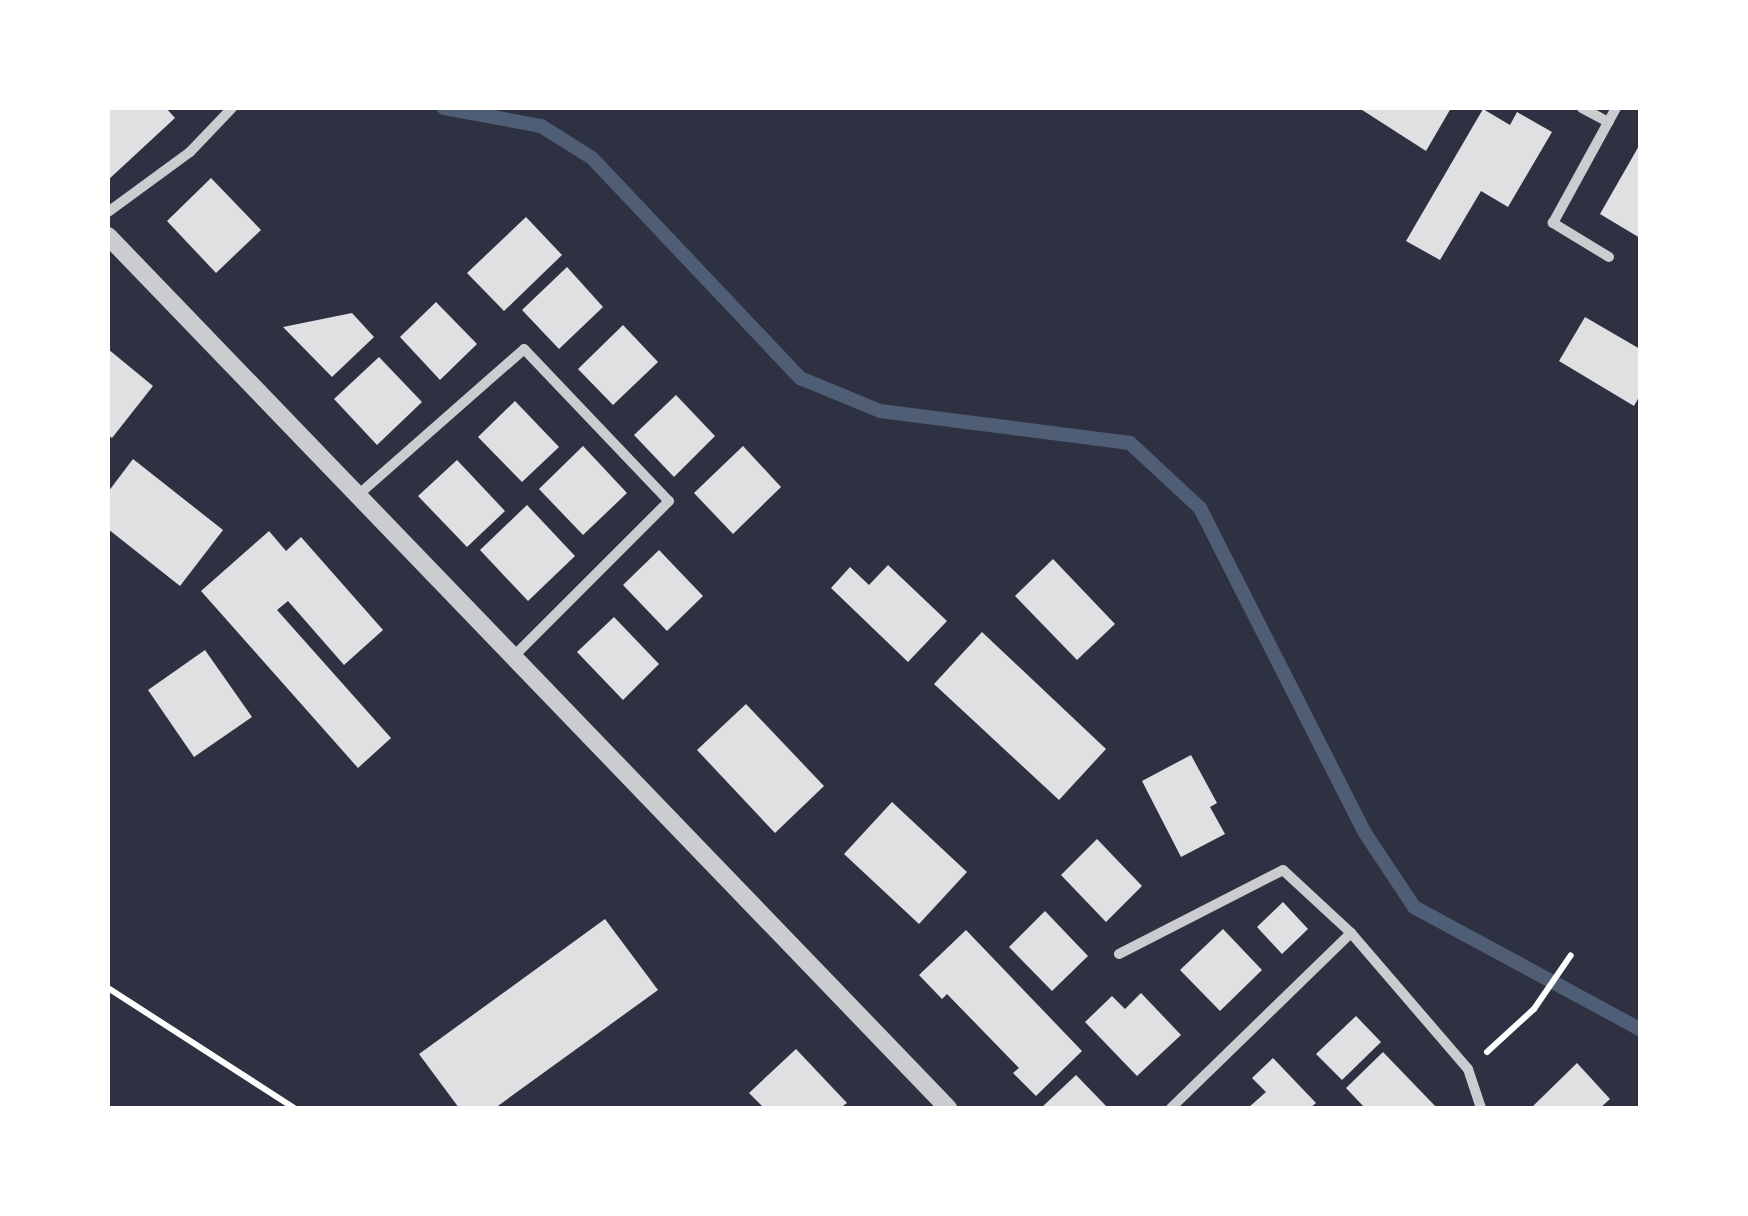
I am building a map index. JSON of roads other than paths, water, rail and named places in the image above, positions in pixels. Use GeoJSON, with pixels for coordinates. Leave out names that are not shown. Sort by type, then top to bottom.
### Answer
{"type":"FeatureCollection","features":[{"type":"Feature","properties":{"kind":"street"},"geometry":{"type":"LineString","coordinates":[[108,212],[190,152],[232,108]]}},
{"type":"Feature","properties":{"kind":"street"},"geometry":{"type":"LineString","coordinates":[[1582,108],[1608,122]]}},
{"type":"Feature","properties":{"kind":"street"},"geometry":{"type":"LineString","coordinates":[[1609,257],[1553,223],[1616,108]]}},
{"type":"Feature","properties":{"kind":"street"},"geometry":{"type":"LineString","coordinates":[[108,236],[948,1108]]}},
{"type":"Feature","properties":{"kind":"street"},"geometry":{"type":"LineString","coordinates":[[358,494],[524,349],[670,501],[514,656]]}},
{"type":"Feature","properties":{"kind":"street"},"geometry":{"type":"LineString","coordinates":[[1119,954],[1284,870],[1351,933],[1468,1069],[1481,1108]]}},
{"type":"Feature","properties":{"kind":"street"},"geometry":{"type":"LineString","coordinates":[[1171,1108],[1351,933]]}},
{"type":"Feature","properties":{"kind":"waterway"},"geometry":{"type":"LineString","coordinates":[[444,108],[541,126],[592,158],[800,378],[880,411],[1130,443],[1200,508],[1365,833],[1414,907],[1640,1029]]}}]}
